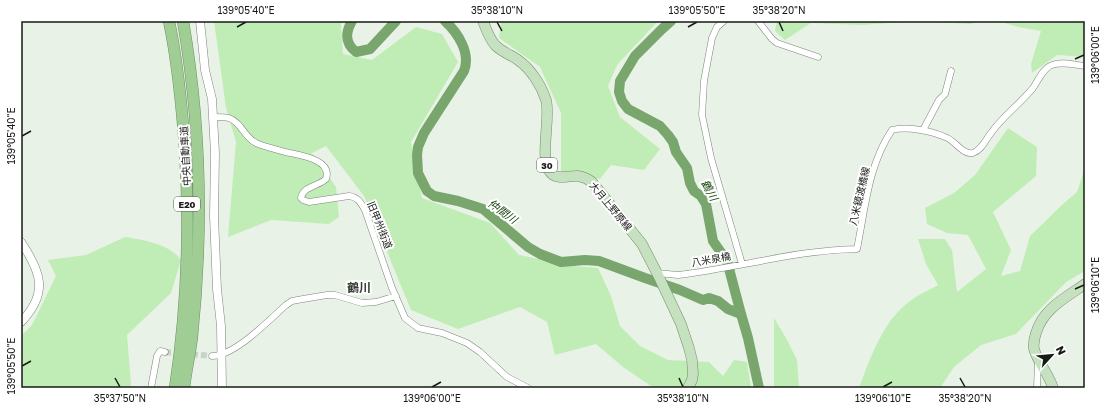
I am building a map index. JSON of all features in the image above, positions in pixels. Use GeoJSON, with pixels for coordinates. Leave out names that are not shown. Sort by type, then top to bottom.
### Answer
{"type":"FeatureCollection","features":[{"type":"Feature","properties":{"kind":"highway","name":"中央自動車道"},"geometry":{"type":"LineString","coordinates":[[170,21],[182,113],[188,210],[185,304],[175,388]]}},
{"type":"Feature","properties":{"kind":"highway","name":"中央自動車道"},"geometry":{"type":"LineString","coordinates":[[183,21],[192,78],[195,110],[199,209],[197,270],[192,338],[184,388]]}},
{"type":"Feature","properties":{"kind":"main road","name":"大月上野原線"},"geometry":{"type":"LineString","coordinates":[[483,21],[495,45],[521,62],[527,68],[543,92],[547,110],[546,157],[548,170],[555,176],[580,176],[592,182],[642,244],[681,324],[692,360],[693,374],[688,388]]}},
{"type":"Feature","properties":{"kind":"main road"},"geometry":{"type":"LineString","coordinates":[[1053,388],[1038,360],[1034,348],[1034,341],[1040,322],[1052,308],[1085,284]]}},
{"type":"Feature","properties":{"kind":"street"},"geometry":{"type":"LineString","coordinates":[[200,21],[205,70],[212,99],[215,153],[214,236],[216,289],[221,326],[222,388]]}},
{"type":"Feature","properties":{"kind":"street"},"geometry":{"type":"LineString","coordinates":[[724,21],[717,27],[712,38],[704,81],[702,115],[711,158],[742,264]]}},
{"type":"Feature","properties":{"kind":"street"},"geometry":{"type":"LineString","coordinates":[[758,21],[777,43],[818,57]]}},
{"type":"Feature","properties":{"kind":"street","name":"八米鏡渡橋線"},"geometry":{"type":"LineString","coordinates":[[742,264],[833,250],[857,249],[867,193],[875,168],[887,138],[892,130],[923,130],[947,137],[956,143],[962,150],[969,153],[974,152],[984,144],[992,132],[1033,88],[1048,67],[1052,64],[1085,66]]}},
{"type":"Feature","properties":{"kind":"street"},"geometry":{"type":"LineString","coordinates":[[923,130],[945,94],[951,71]]}},
{"type":"Feature","properties":{"kind":"street","name":"旧甲州街道"},"geometry":{"type":"LineString","coordinates":[[213,117],[230,118],[234,120],[250,139],[256,143],[270,148],[304,155],[318,161],[323,165],[327,172],[326,179],[306,189],[301,198],[309,202],[349,196],[359,200],[365,210],[403,315],[414,326],[442,333],[467,343],[480,352],[503,373],[528,388]]}},
{"type":"Feature","properties":{"kind":"street"},"geometry":{"type":"LineString","coordinates":[[21,242],[32,258],[37,269],[39,281],[38,294],[33,308],[21,322]]}},
{"type":"Feature","properties":{"kind":"street","name":"八米泉橋"},"geometry":{"type":"LineString","coordinates":[[658,275],[684,274],[742,264]]}},
{"type":"Feature","properties":{"kind":"street"},"geometry":{"type":"LineString","coordinates":[[212,356],[222,353],[246,341],[292,301],[331,295],[356,302],[367,303],[396,296]]}},
{"type":"Feature","properties":{"kind":"street"},"geometry":{"type":"LineString","coordinates":[[151,388],[157,356],[160,351],[165,352]]}},
{"type":"Feature","properties":{"kind":"street"},"geometry":{"type":"LineString","coordinates":[[1037,388],[1038,360]]}},
{"type":"Feature","properties":{"kind":"green space"},"geometry":{"type":"Polygon","coordinates":[[[214,21],[342,21],[343,54],[372,60],[416,27],[442,34],[458,62],[411,142],[422,198],[490,223],[519,255],[574,266],[598,268],[611,296],[620,326],[640,346],[668,360],[709,362],[723,376],[734,360],[747,362],[751,388],[654,388],[623,367],[596,344],[555,355],[547,322],[520,307],[458,329],[411,310],[364,196],[326,146],[312,153],[336,187],[339,217],[329,224],[271,220],[228,237],[236,142],[226,108],[214,21]]]}},
{"type":"Feature","properties":{"kind":"green space"},"geometry":{"type":"Polygon","coordinates":[[[501,21],[658,21],[617,65],[608,86],[620,117],[660,149],[644,170],[611,165],[600,179],[561,172],[561,113],[540,67],[499,38],[501,21]]]}},
{"type":"Feature","properties":{"kind":"green space"},"geometry":{"type":"Polygon","coordinates":[[[777,21],[916,21],[862,25],[811,23],[785,40],[775,31],[777,21]]]}},
{"type":"Feature","properties":{"kind":"green space"},"geometry":{"type":"Polygon","coordinates":[[[916,21],[978,21],[971,24],[916,21]]]}},
{"type":"Feature","properties":{"kind":"green space"},"geometry":{"type":"Polygon","coordinates":[[[998,21],[1085,21],[1085,57],[1057,55],[1032,73],[1031,64],[1041,31],[1018,27],[998,21]]]}},
{"type":"Feature","properties":{"kind":"green space"},"geometry":{"type":"Polygon","coordinates":[[[1008,128],[1037,147],[1036,176],[993,212],[1011,250],[1001,276],[1020,271],[1030,236],[1077,192],[1085,168],[1085,271],[1066,282],[1016,334],[981,345],[954,367],[940,388],[859,388],[868,363],[886,327],[894,316],[913,299],[938,285],[926,264],[918,239],[945,239],[952,250],[957,292],[986,269],[968,235],[947,233],[927,224],[925,208],[954,193],[975,175],[1008,128]]]}},
{"type":"Feature","properties":{"kind":"green space"},"geometry":{"type":"Polygon","coordinates":[[[125,237],[148,241],[163,246],[181,260],[171,293],[127,335],[131,388],[21,388],[21,336],[32,325],[56,276],[48,260],[86,255],[125,237]]]}},
{"type":"Feature","properties":{"kind":"green space"},"geometry":{"type":"Polygon","coordinates":[[[774,318],[797,360],[799,388],[774,388],[774,318]]]}},
{"type":"Feature","properties":{"kind":"waterway","name":"仲間川"},"geometry":{"type":"LineString","coordinates":[[352,21],[348,30],[347,38],[352,49],[356,52],[370,49],[396,21]]}},
{"type":"Feature","properties":{"kind":"waterway","name":"仲間川"},"geometry":{"type":"LineString","coordinates":[[445,21],[459,37],[466,57],[466,64],[464,71],[424,133],[418,147],[418,173],[427,191],[434,196],[458,201],[483,209],[528,247],[540,254],[561,262],[585,260],[599,261],[680,290],[703,300],[709,298],[718,301],[728,309],[741,314]]}},
{"type":"Feature","properties":{"kind":"waterway","name":"鶴川"},"geometry":{"type":"LineString","coordinates":[[671,21],[635,56],[620,81],[619,92],[622,101],[628,109],[660,126],[668,135],[673,142],[676,152],[687,168],[690,183],[694,191],[701,196],[706,204],[713,241],[727,261],[748,338],[759,388]]}},
{"type":"Feature","properties":{"kind":"tunnel"},"geometry":{"type":"LineString","coordinates":[[165,352],[212,356]]}},
{"type":"Feature","properties":{"kind":"district","name":"鶴川"},"geometry":{"type":"Point","coordinates":[359,287]}}]}
